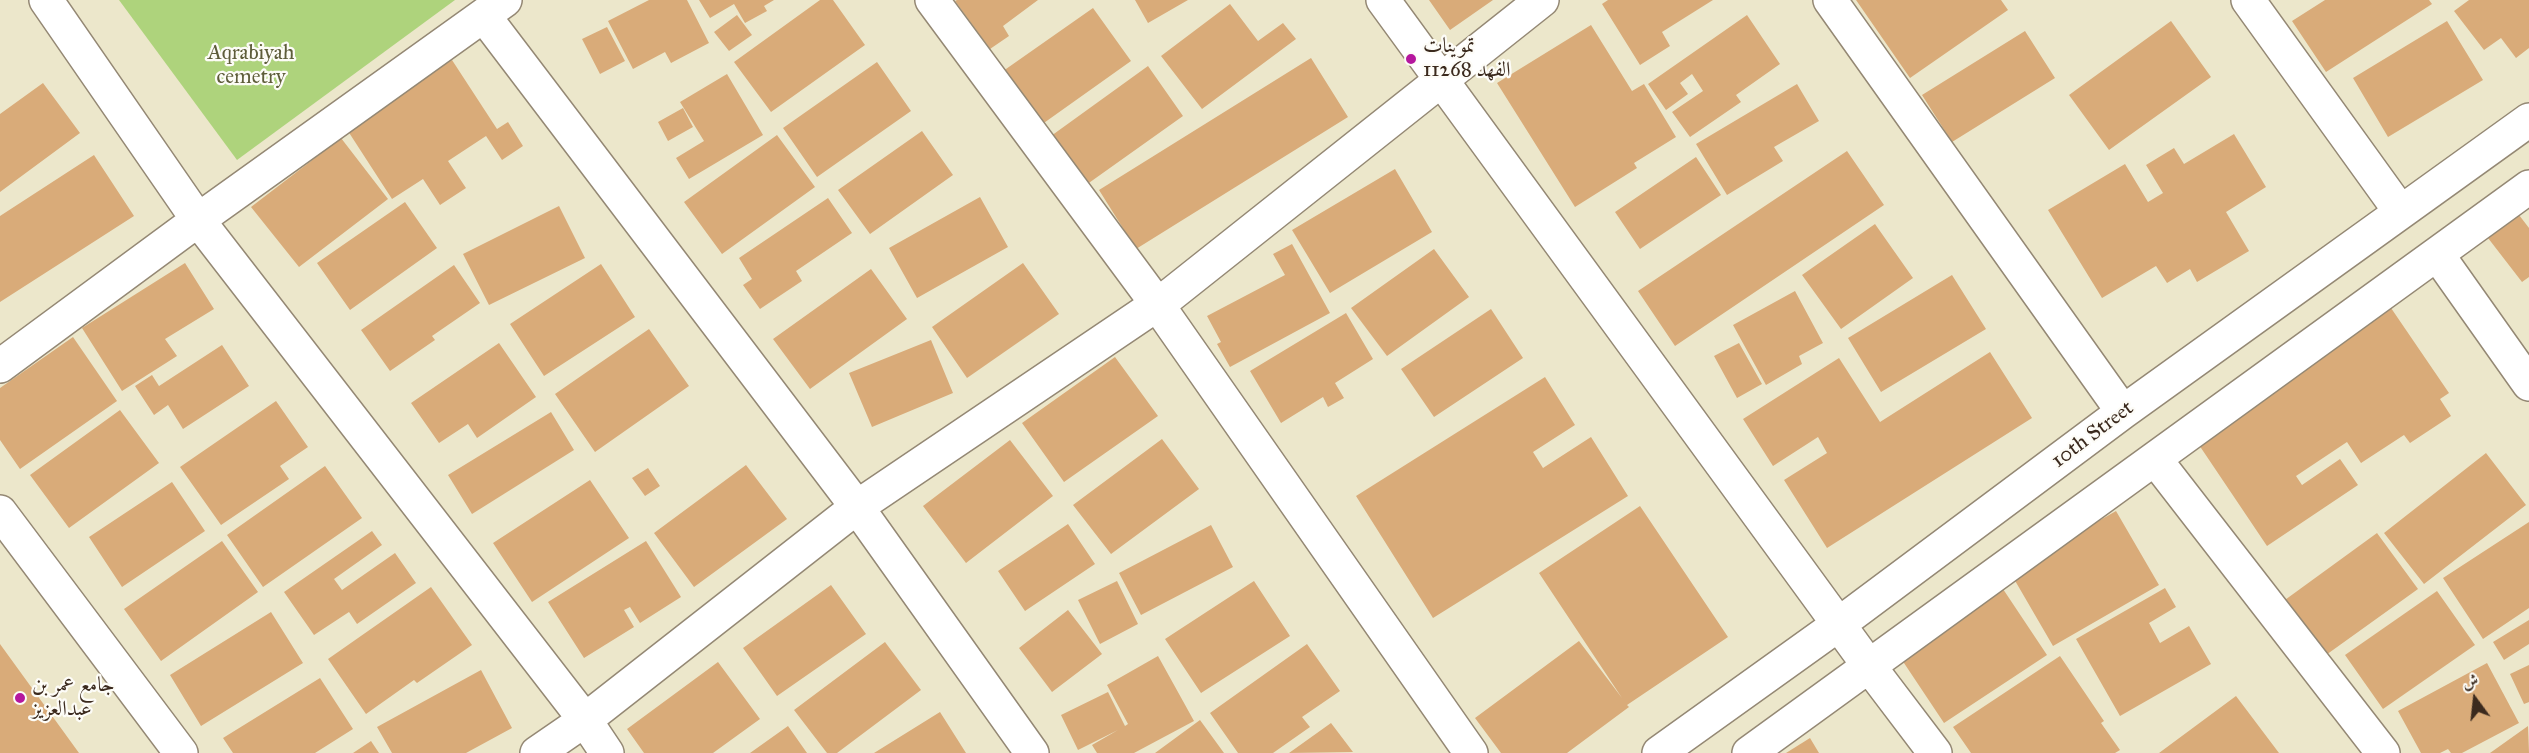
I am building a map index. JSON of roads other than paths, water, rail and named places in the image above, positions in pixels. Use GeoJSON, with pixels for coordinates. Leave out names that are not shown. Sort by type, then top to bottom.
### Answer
{"type":"FeatureCollection","features":[{"type":"Feature","properties":{"kind":"street"},"geometry":{"type":"LineString","coordinates":[[46,0],[198,220],[585,720],[607,753]]}},
{"type":"Feature","properties":{"kind":"street"},"geometry":{"type":"LineString","coordinates":[[932,0],[1157,304],[1471,753]]}},
{"type":"Feature","properties":{"kind":"street"},"geometry":{"type":"LineString","coordinates":[[1383,0],[1935,753]]}},
{"type":"Feature","properties":{"kind":"street"},"geometry":{"type":"LineString","coordinates":[[537,753],[585,720],[857,507],[1157,304],[1542,0]]}},
{"type":"Feature","properties":{"kind":"street"},"geometry":{"type":"LineString","coordinates":[[1830,0],[2123,412]]}},
{"type":"Feature","properties":{"kind":"street"},"geometry":{"type":"LineString","coordinates":[[2248,0],[2400,211]]}},
{"type":"Feature","properties":{"kind":"street"},"geometry":{"type":"LineString","coordinates":[[0,366],[198,220],[495,8],[857,507],[1032,753]]}},
{"type":"Feature","properties":{"kind":"street","name":"10th Street"},"geometry":{"type":"LineString","coordinates":[[1659,753],[1839,624],[2123,412],[2529,120]]}},
{"type":"Feature","properties":{"kind":"street"},"geometry":{"type":"LineString","coordinates":[[1749,753],[2529,187]]}},
{"type":"Feature","properties":{"kind":"street"},"geometry":{"type":"LineString","coordinates":[[2437,254],[2529,384]]}},
{"type":"Feature","properties":{"kind":"street"},"geometry":{"type":"LineString","coordinates":[[2155,459],[2383,753]]}},
{"type":"Feature","properties":{"kind":"street"},"geometry":{"type":"LineString","coordinates":[[0,512],[181,753]]}},
{"type":"Feature","properties":{"kind":"place","name":"تموينات الفهد 11268"},"geometry":{"type":"Point","coordinates":[1411,59]}},
{"type":"Feature","properties":{"kind":"place","name":"جامع عمر بن عبدالعزيز"},"geometry":{"type":"Point","coordinates":[20,698]}},
{"type":"Feature","properties":{"kind":"park label","name":"Aqrabiyah cemetry"},"geometry":{"type":"Point","coordinates":[251,66]}}]}
